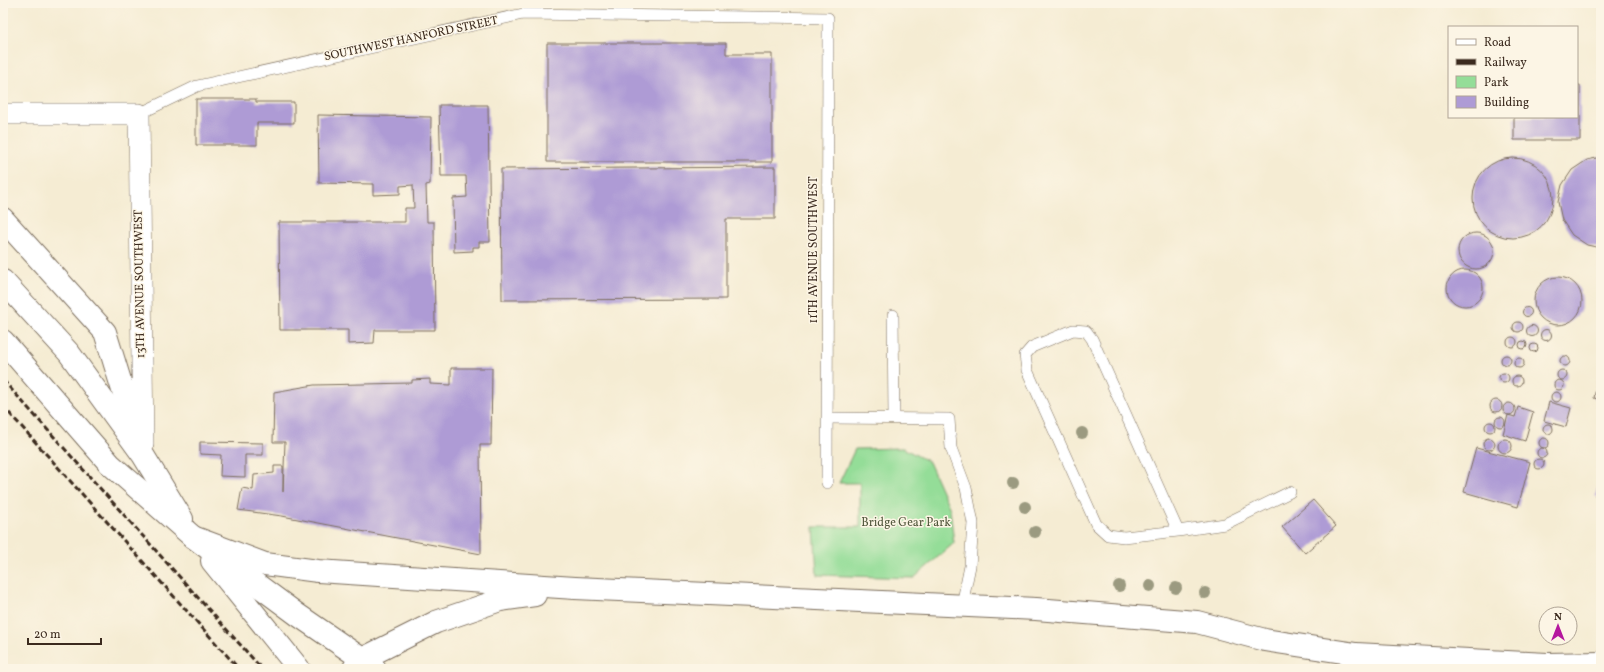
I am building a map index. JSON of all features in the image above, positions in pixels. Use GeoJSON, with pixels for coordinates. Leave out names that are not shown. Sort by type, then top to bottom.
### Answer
{"type":"FeatureCollection","features":[{"type":"Feature","properties":{"kind":"street","name":"SOUTHWEST HANFORD STREET"},"geometry":{"type":"LineString","coordinates":[[3,114],[139,114]]}},
{"type":"Feature","properties":{"kind":"street","name":"13TH AVENUE SOUTHWEST"},"geometry":{"type":"LineString","coordinates":[[139,114],[144,455]]}},
{"type":"Feature","properties":{"kind":"street"},"geometry":{"type":"LineString","coordinates":[[3,219],[105,332],[144,455]]}},
{"type":"Feature","properties":{"kind":"street"},"geometry":{"type":"LineString","coordinates":[[3,281],[69,353],[144,455],[193,537],[299,669]]}},
{"type":"Feature","properties":{"kind":"street"},"geometry":{"type":"LineString","coordinates":[[3,341],[110,464],[193,537],[298,615],[363,666],[436,622],[500,600],[575,588]]}},
{"type":"Feature","properties":{"kind":"street"},"geometry":{"type":"LineString","coordinates":[[193,537],[265,564],[318,571],[575,588],[1036,609],[1197,622],[1265,640],[1356,654],[1547,664],[1601,663]]}},
{"type":"Feature","properties":{"kind":"lane","name":"SOUTHWEST HANFORD STREET"},"geometry":{"type":"LineString","coordinates":[[139,114],[197,86],[523,14],[828,18]]}},
{"type":"Feature","properties":{"kind":"lane","name":"11TH AVENUE SOUTHWEST"},"geometry":{"type":"LineString","coordinates":[[827,483],[828,18]]}},
{"type":"Feature","properties":{"kind":"lane"},"geometry":{"type":"LineString","coordinates":[[892,315],[894,418]]}},
{"type":"Feature","properties":{"kind":"lane"},"geometry":{"type":"LineString","coordinates":[[1178,531],[1092,339],[1086,331],[1073,330],[1032,347],[1025,355],[1027,370],[1096,524],[1108,534],[1124,537],[1178,531],[1225,524],[1290,492]]}},
{"type":"Feature","properties":{"kind":"lane"},"geometry":{"type":"LineString","coordinates":[[828,418],[949,419],[951,448],[966,488],[972,523],[970,566],[962,605]]}},
{"type":"Feature","properties":{"kind":"green space","name":"Bridge Gear Park"},"geometry":{"type":"Polygon","coordinates":[[[903,448],[929,462],[950,509],[954,543],[914,578],[817,575],[814,527],[860,527],[860,483],[839,483],[855,449],[903,448]]]}},
{"type":"Feature","properties":{"kind":"building"},"geometry":{"type":"Polygon","coordinates":[[[547,43],[726,43],[726,54],[772,54],[772,162],[547,162],[547,43]]]}},
{"type":"Feature","properties":{"kind":"building"},"geometry":{"type":"Polygon","coordinates":[[[1578,85],[1580,85],[1580,140],[1514,140],[1514,118],[1578,118],[1578,85]]]}},
{"type":"Feature","properties":{"kind":"building"},"geometry":{"type":"Polygon","coordinates":[[[196,99],[256,99],[256,102],[294,102],[294,123],[257,123],[257,145],[196,145],[196,99]]]}},
{"type":"Feature","properties":{"kind":"building"},"geometry":{"type":"Polygon","coordinates":[[[439,105],[488,105],[490,242],[479,242],[479,247],[473,247],[473,251],[454,252],[453,198],[467,197],[466,176],[441,176],[439,105]]]}},
{"type":"Feature","properties":{"kind":"building"},"geometry":{"type":"Polygon","coordinates":[[[318,115],[431,117],[430,184],[426,185],[427,222],[434,222],[435,330],[375,330],[374,343],[348,344],[348,330],[280,330],[279,222],[405,222],[405,208],[414,208],[413,185],[400,186],[400,194],[373,195],[373,184],[319,183],[318,115]]]}},
{"type":"Feature","properties":{"kind":"building"},"geometry":{"type":"Polygon","coordinates":[[[1601,157],[1601,248],[1587,245],[1572,235],[1562,220],[1558,202],[1562,185],[1572,170],[1587,160],[1601,157]]]}},
{"type":"Feature","properties":{"kind":"building"},"geometry":{"type":"Polygon","coordinates":[[[1505,158],[1521,158],[1542,169],[1553,190],[1553,206],[1542,227],[1521,238],[1505,238],[1491,232],[1484,227],[1479,220],[1473,206],[1473,190],[1479,176],[1484,169],[1491,164],[1505,158]]]}},
{"type":"Feature","properties":{"kind":"building"},"geometry":{"type":"Polygon","coordinates":[[[775,167],[775,219],[726,219],[726,299],[502,300],[501,169],[775,167]]]}},
{"type":"Feature","properties":{"kind":"building"},"geometry":{"type":"Polygon","coordinates":[[[1479,233],[1489,238],[1493,244],[1493,258],[1489,264],[1483,268],[1473,269],[1463,264],[1459,258],[1458,248],[1463,238],[1469,234],[1479,233]]]}},
{"type":"Feature","properties":{"kind":"building"},"geometry":{"type":"Polygon","coordinates":[[[1468,270],[1478,275],[1482,281],[1482,295],[1478,301],[1472,305],[1462,306],[1452,301],[1448,295],[1447,285],[1452,275],[1458,271],[1468,270]]]}},
{"type":"Feature","properties":{"kind":"building"},"geometry":{"type":"Polygon","coordinates":[[[1558,277],[1567,279],[1575,284],[1580,292],[1582,301],[1580,310],[1575,318],[1567,323],[1558,325],[1549,323],[1541,318],[1536,310],[1534,301],[1536,292],[1541,284],[1549,279],[1558,277]]]}},
{"type":"Feature","properties":{"kind":"building"},"geometry":{"type":"Polygon","coordinates":[[[1527,307],[1532,312],[1527,317],[1522,312],[1527,307]]]}},
{"type":"Feature","properties":{"kind":"building"},"geometry":{"type":"Polygon","coordinates":[[[1516,322],[1520,322],[1523,327],[1520,332],[1516,332],[1513,329],[1513,325],[1516,322]]]}},
{"type":"Feature","properties":{"kind":"building"},"geometry":{"type":"Polygon","coordinates":[[[1530,326],[1534,326],[1536,327],[1536,335],[1530,336],[1527,333],[1527,329],[1530,326]]]}},
{"type":"Feature","properties":{"kind":"building"},"geometry":{"type":"Polygon","coordinates":[[[1544,330],[1548,330],[1550,331],[1550,339],[1544,340],[1541,337],[1541,333],[1544,330]]]}},
{"type":"Feature","properties":{"kind":"building"},"geometry":{"type":"Polygon","coordinates":[[[1510,337],[1514,337],[1516,338],[1516,346],[1510,347],[1507,344],[1507,340],[1510,337]]]}},
{"type":"Feature","properties":{"kind":"building"},"geometry":{"type":"Polygon","coordinates":[[[1521,341],[1525,341],[1527,345],[1525,349],[1521,349],[1519,347],[1519,343],[1521,341]]]}},
{"type":"Feature","properties":{"kind":"building"},"geometry":{"type":"Polygon","coordinates":[[[1532,344],[1536,344],[1538,348],[1536,352],[1532,352],[1530,350],[1530,346],[1532,344]]]}},
{"type":"Feature","properties":{"kind":"building"},"geometry":{"type":"Polygon","coordinates":[[[1504,355],[1508,355],[1511,360],[1508,365],[1504,365],[1501,362],[1501,358],[1504,355]]]}},
{"type":"Feature","properties":{"kind":"building"},"geometry":{"type":"Polygon","coordinates":[[[1565,356],[1570,361],[1565,366],[1560,361],[1565,356]]]}},
{"type":"Feature","properties":{"kind":"building"},"geometry":{"type":"Polygon","coordinates":[[[1517,358],[1521,358],[1524,363],[1521,368],[1517,368],[1514,365],[1514,361],[1517,358]]]}},
{"type":"Feature","properties":{"kind":"building"},"geometry":{"type":"Polygon","coordinates":[[[451,368],[492,368],[491,445],[480,445],[481,554],[282,516],[238,510],[242,488],[253,490],[254,475],[274,473],[274,466],[283,466],[283,492],[285,442],[273,442],[274,392],[314,385],[412,383],[412,380],[430,379],[430,384],[451,385],[451,368]]]}},
{"type":"Feature","properties":{"kind":"building"},"geometry":{"type":"Polygon","coordinates":[[[1562,370],[1567,375],[1562,380],[1557,375],[1562,370]]]}},
{"type":"Feature","properties":{"kind":"building"},"geometry":{"type":"Polygon","coordinates":[[[1504,373],[1509,378],[1504,383],[1499,378],[1504,373]]]}},
{"type":"Feature","properties":{"kind":"building"},"geometry":{"type":"Polygon","coordinates":[[[1515,376],[1519,376],[1522,381],[1519,386],[1515,386],[1512,383],[1512,379],[1515,376]]]}},
{"type":"Feature","properties":{"kind":"building"},"geometry":{"type":"Polygon","coordinates":[[[1598,379],[1601,379],[1601,400],[1594,398],[1598,379]]]}},
{"type":"Feature","properties":{"kind":"building"},"geometry":{"type":"Polygon","coordinates":[[[1557,380],[1561,380],[1563,381],[1563,389],[1557,390],[1554,387],[1554,383],[1557,380]]]}},
{"type":"Feature","properties":{"kind":"building"},"geometry":{"type":"Polygon","coordinates":[[[1556,392],[1561,397],[1556,402],[1551,397],[1556,392]]]}},
{"type":"Feature","properties":{"kind":"building"},"geometry":{"type":"Polygon","coordinates":[[[1496,400],[1500,402],[1502,406],[1500,410],[1496,412],[1492,410],[1490,406],[1492,402],[1496,400]]]}},
{"type":"Feature","properties":{"kind":"building"},"geometry":{"type":"Polygon","coordinates":[[[1549,402],[1571,408],[1566,427],[1544,421],[1549,402]]]}},
{"type":"Feature","properties":{"kind":"building"},"geometry":{"type":"Polygon","coordinates":[[[1509,403],[1513,405],[1515,409],[1513,413],[1509,415],[1505,413],[1503,409],[1505,405],[1509,403]]]}},
{"type":"Feature","properties":{"kind":"building"},"geometry":{"type":"Polygon","coordinates":[[[1518,407],[1533,412],[1525,441],[1503,434],[1508,415],[1515,417],[1518,407]]]}},
{"type":"Feature","properties":{"kind":"building"},"geometry":{"type":"Polygon","coordinates":[[[1498,417],[1502,417],[1504,418],[1504,426],[1498,427],[1495,424],[1495,420],[1498,417]]]}},
{"type":"Feature","properties":{"kind":"building"},"geometry":{"type":"Polygon","coordinates":[[[1488,422],[1492,422],[1494,423],[1494,431],[1488,432],[1485,429],[1485,425],[1488,422]]]}},
{"type":"Feature","properties":{"kind":"building"},"geometry":{"type":"Polygon","coordinates":[[[1546,424],[1550,424],[1553,429],[1550,434],[1546,434],[1543,431],[1543,427],[1546,424]]]}},
{"type":"Feature","properties":{"kind":"building"},"geometry":{"type":"Polygon","coordinates":[[[1491,438],[1494,439],[1494,449],[1487,450],[1484,449],[1483,442],[1484,439],[1491,438]]]}},
{"type":"Feature","properties":{"kind":"building"},"geometry":{"type":"Polygon","coordinates":[[[1542,438],[1546,438],[1549,443],[1546,448],[1542,448],[1539,445],[1539,441],[1542,438]]]}},
{"type":"Feature","properties":{"kind":"building"},"geometry":{"type":"Polygon","coordinates":[[[1505,439],[1510,441],[1512,446],[1510,451],[1505,453],[1500,451],[1498,446],[1500,441],[1505,439]]]}},
{"type":"Feature","properties":{"kind":"building"},"geometry":{"type":"Polygon","coordinates":[[[200,442],[263,443],[263,455],[245,455],[245,477],[220,476],[221,455],[200,454],[200,442]]]}},
{"type":"Feature","properties":{"kind":"building"},"geometry":{"type":"Polygon","coordinates":[[[1476,448],[1530,462],[1518,507],[1464,492],[1476,448]]]}},
{"type":"Feature","properties":{"kind":"building"},"geometry":{"type":"Polygon","coordinates":[[[1540,448],[1544,448],[1547,453],[1544,458],[1540,458],[1537,455],[1537,451],[1540,448]]]}},
{"type":"Feature","properties":{"kind":"building"},"geometry":{"type":"Polygon","coordinates":[[[1537,459],[1541,459],[1544,464],[1541,469],[1537,469],[1534,466],[1534,462],[1537,459]]]}},
{"type":"Feature","properties":{"kind":"building"},"geometry":{"type":"Polygon","coordinates":[[[1601,477],[1601,498],[1595,496],[1601,477]]]}},
{"type":"Feature","properties":{"kind":"building"},"geometry":{"type":"Polygon","coordinates":[[[1313,500],[1336,526],[1305,553],[1282,527],[1313,500]]]}},
{"type":"Feature","properties":{"kind":"railway"},"geometry":{"type":"LineString","coordinates":[[3,380],[262,669]]}},
{"type":"Feature","properties":{"kind":"railway"},"geometry":{"type":"LineString","coordinates":[[3,406],[239,669]]}}]}
